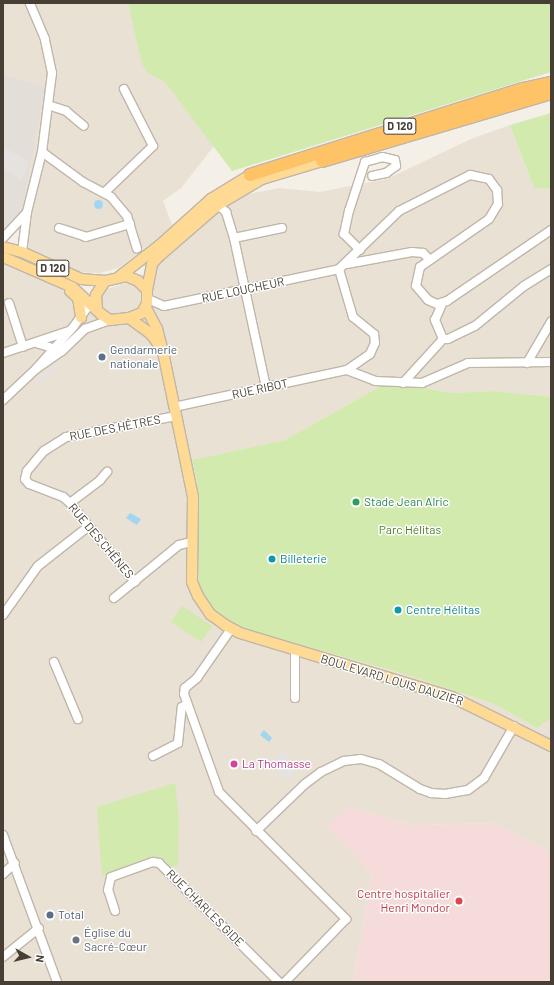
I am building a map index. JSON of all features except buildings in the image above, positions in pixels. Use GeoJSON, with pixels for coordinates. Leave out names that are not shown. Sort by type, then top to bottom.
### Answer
{"type":"FeatureCollection","features":[{"type":"Feature","properties":{"kind":"highway","name":"D 120"},"geometry":{"type":"LineString","coordinates":[[250,175],[478,102],[551,83]]}},
{"type":"Feature","properties":{"kind":"highway","name":"D 120"},"geometry":{"type":"LineString","coordinates":[[322,161],[551,93]]}},
{"type":"Feature","properties":{"kind":"main road","name":"D 120"},"geometry":{"type":"LineString","coordinates":[[147,299],[152,264],[218,205],[262,179],[322,161]]}},
{"type":"Feature","properties":{"kind":"main road","name":"D 120"},"geometry":{"type":"LineString","coordinates":[[120,276],[160,245],[211,199],[250,175]]}},
{"type":"Feature","properties":{"kind":"main road","name":"D 120"},"geometry":{"type":"LineString","coordinates":[[3,246],[22,252],[81,280],[106,280]]}},
{"type":"Feature","properties":{"kind":"main road","name":"D 120"},"geometry":{"type":"LineString","coordinates":[[3,257],[56,279],[72,287],[95,302]]}},
{"type":"Feature","properties":{"kind":"main road"},"geometry":{"type":"LineString","coordinates":[[120,276],[133,278],[147,299],[138,316],[110,320],[95,302],[106,280],[120,276]]}},
{"type":"Feature","properties":{"kind":"main road"},"geometry":{"type":"LineString","coordinates":[[56,279],[78,298],[81,318]]}},
{"type":"Feature","properties":{"kind":"main road","name":"BOULEVARD LOUIS DAUZIER"},"geometry":{"type":"LineString","coordinates":[[147,299],[163,352],[193,497],[191,542],[192,582],[198,596],[210,614],[231,629],[295,650],[452,697],[514,726],[551,746]]}},
{"type":"Feature","properties":{"kind":"main road","name":"BOULEVARD LOUIS DAUZIER"},"geometry":{"type":"LineString","coordinates":[[129,318],[151,334],[163,352]]}},
{"type":"Feature","properties":{"kind":"street"},"geometry":{"type":"LineString","coordinates":[[22,252],[27,212],[42,152],[52,73],[49,55],[30,3]]}},
{"type":"Feature","properties":{"kind":"street"},"geometry":{"type":"LineString","coordinates":[[104,193],[153,146],[124,89]]}},
{"type":"Feature","properties":{"kind":"street"},"geometry":{"type":"LineString","coordinates":[[48,105],[66,112],[84,126]]}},
{"type":"Feature","properties":{"kind":"street"},"geometry":{"type":"LineString","coordinates":[[42,152],[83,182],[104,193],[120,206],[130,224],[137,249]]}},
{"type":"Feature","properties":{"kind":"street"},"geometry":{"type":"LineString","coordinates":[[360,250],[344,234],[349,211],[365,162],[382,156],[395,160],[396,166],[386,173],[372,176]]}},
{"type":"Feature","properties":{"kind":"street"},"geometry":{"type":"LineString","coordinates":[[347,370],[370,354],[375,338],[370,329],[353,316],[339,269],[347,264],[391,218],[407,206],[462,177],[476,174],[490,179],[499,197],[493,215],[429,259],[417,273],[416,286],[428,300],[442,304]]}},
{"type":"Feature","properties":{"kind":"street"},"geometry":{"type":"LineString","coordinates":[[218,205],[226,212],[234,238],[266,388]]}},
{"type":"Feature","properties":{"kind":"street"},"geometry":{"type":"LineString","coordinates":[[3,238],[27,212]]}},
{"type":"Feature","properties":{"kind":"street"},"geometry":{"type":"LineString","coordinates":[[59,228],[86,237],[130,224]]}},
{"type":"Feature","properties":{"kind":"street"},"geometry":{"type":"LineString","coordinates":[[234,238],[282,228]]}},
{"type":"Feature","properties":{"kind":"street"},"geometry":{"type":"LineString","coordinates":[[443,339],[434,320],[442,304],[551,230]]}},
{"type":"Feature","properties":{"kind":"street"},"geometry":{"type":"LineString","coordinates":[[347,264],[412,252],[423,253],[429,259]]}},
{"type":"Feature","properties":{"kind":"street","name":"RUE LOUCHEUR"},"geometry":{"type":"LineString","coordinates":[[147,299],[164,306],[339,269]]}},
{"type":"Feature","properties":{"kind":"street"},"geometry":{"type":"LineString","coordinates":[[443,339],[448,340],[475,326],[524,286],[551,269]]}},
{"type":"Feature","properties":{"kind":"street"},"geometry":{"type":"LineString","coordinates":[[57,349],[95,302]]}},
{"type":"Feature","properties":{"kind":"street"},"geometry":{"type":"LineString","coordinates":[[8,303],[23,347]]}},
{"type":"Feature","properties":{"kind":"street"},"geometry":{"type":"LineString","coordinates":[[3,400],[57,349],[85,329],[110,320]]}},
{"type":"Feature","properties":{"kind":"street"},"geometry":{"type":"LineString","coordinates":[[527,363],[551,322]]}},
{"type":"Feature","properties":{"kind":"street"},"geometry":{"type":"LineString","coordinates":[[3,354],[71,331]]}},
{"type":"Feature","properties":{"kind":"street"},"geometry":{"type":"LineString","coordinates":[[403,383],[443,339]]}},
{"type":"Feature","properties":{"kind":"street"},"geometry":{"type":"LineString","coordinates":[[36,343],[57,349]]}},
{"type":"Feature","properties":{"kind":"street"},"geometry":{"type":"LineString","coordinates":[[347,370],[375,381],[403,383],[429,382],[458,365],[468,363],[551,362]]}},
{"type":"Feature","properties":{"kind":"street","name":"RUE RIBOT"},"geometry":{"type":"LineString","coordinates":[[175,411],[266,388],[347,370]]}},
{"type":"Feature","properties":{"kind":"street","name":"RUE DES HÊTRES"},"geometry":{"type":"LineString","coordinates":[[25,479],[27,471],[55,442],[80,434],[175,411]]}},
{"type":"Feature","properties":{"kind":"street"},"geometry":{"type":"LineString","coordinates":[[70,503],[100,480],[107,472]]}},
{"type":"Feature","properties":{"kind":"street","name":"RUE DES CHÊNES"},"geometry":{"type":"LineString","coordinates":[[25,479],[29,484],[63,497],[70,503],[135,582]]}},
{"type":"Feature","properties":{"kind":"street"},"geometry":{"type":"LineString","coordinates":[[3,615],[38,566],[89,526]]}},
{"type":"Feature","properties":{"kind":"street"},"geometry":{"type":"LineString","coordinates":[[114,598],[179,545],[191,542]]}},
{"type":"Feature","properties":{"kind":"street"},"geometry":{"type":"LineString","coordinates":[[231,629],[197,678],[185,688],[184,694],[219,792],[256,831],[346,919],[285,982]]}},
{"type":"Feature","properties":{"kind":"street"},"geometry":{"type":"LineString","coordinates":[[295,650],[295,698]]}},
{"type":"Feature","properties":{"kind":"street"},"geometry":{"type":"LineString","coordinates":[[54,662],[78,720]]}},
{"type":"Feature","properties":{"kind":"street"},"geometry":{"type":"LineString","coordinates":[[153,756],[178,743],[182,707],[187,704]]}},
{"type":"Feature","properties":{"kind":"street"},"geometry":{"type":"LineString","coordinates":[[256,831],[305,784],[328,768],[348,760],[360,759],[379,764],[420,789],[431,793],[445,794],[468,790],[484,778],[514,726]]}},
{"type":"Feature","properties":{"kind":"street"},"geometry":{"type":"LineString","coordinates":[[3,835],[15,863],[58,982]]}},
{"type":"Feature","properties":{"kind":"street","name":"RUE CHARLES GIDE"},"geometry":{"type":"LineString","coordinates":[[115,911],[108,890],[111,877],[153,862],[159,863],[279,982]]}},
{"type":"Feature","properties":{"kind":"street"},"geometry":{"type":"LineString","coordinates":[[3,874],[15,863]]}},
{"type":"Feature","properties":{"kind":"street"},"geometry":{"type":"LineString","coordinates":[[3,957],[39,928]]}},
{"type":"Feature","properties":{"kind":"shaded area"},"geometry":{"type":"Polygon","coordinates":[[[3,3],[128,3],[148,73],[165,82],[214,146],[181,188],[163,201],[173,227],[118,268],[100,273],[78,272],[20,244],[22,211],[46,87],[3,74],[3,3]]]}},
{"type":"Feature","properties":{"kind":"shaded area"},"geometry":{"type":"Polygon","coordinates":[[[3,74],[46,87],[22,211],[3,230],[3,74]]]}},
{"type":"Feature","properties":{"kind":"shaded area"},"geometry":{"type":"Polygon","coordinates":[[[510,125],[534,188],[551,189],[551,397],[494,391],[451,393],[419,387],[381,386],[285,440],[192,460],[198,501],[250,631],[401,673],[494,704],[537,728],[551,718],[551,853],[494,823],[415,825],[347,807],[328,826],[372,875],[353,982],[3,982],[3,262],[63,290],[74,300],[153,274],[163,257],[218,209],[239,196],[279,188],[320,192],[387,179],[471,139],[510,125]]]}},
{"type":"Feature","properties":{"kind":"shaded area"},"geometry":{"type":"Polygon","coordinates":[[[3,149],[7,149],[29,162],[22,181],[12,173],[3,170],[3,149]]]}},
{"type":"Feature","properties":{"kind":"shaded area"},"geometry":{"type":"Polygon","coordinates":[[[55,364],[58,367],[38,386],[34,382],[55,364]]]}},
{"type":"Feature","properties":{"kind":"shaded area"},"geometry":{"type":"Polygon","coordinates":[[[282,750],[300,767],[288,780],[270,763],[282,750]]]}},
{"type":"Feature","properties":{"kind":"shaded area","name":"Centre hospitalier Henri Mondor"},"geometry":{"type":"Polygon","coordinates":[[[347,807],[415,825],[494,823],[551,853],[551,982],[353,982],[372,875],[327,826],[347,807]]]}},
{"type":"Feature","properties":{"kind":"shaded area"},"geometry":{"type":"Polygon","coordinates":[[[5,824],[17,855],[15,856],[3,826],[5,824]]]}},
{"type":"Feature","properties":{"kind":"green space"},"geometry":{"type":"Polygon","coordinates":[[[128,3],[551,3],[551,72],[232,171],[165,82],[148,73],[142,64],[128,3]]]}},
{"type":"Feature","properties":{"kind":"green space"},"geometry":{"type":"Polygon","coordinates":[[[551,113],[551,189],[534,188],[510,125],[551,113]]]}},
{"type":"Feature","properties":{"kind":"green space","name":"Parc Hélitas"},"geometry":{"type":"Polygon","coordinates":[[[381,386],[419,387],[451,393],[494,391],[551,397],[551,718],[537,728],[494,704],[401,673],[250,631],[224,619],[208,603],[197,578],[197,483],[192,460],[285,440],[381,386]]]}},
{"type":"Feature","properties":{"kind":"green space"},"geometry":{"type":"Polygon","coordinates":[[[182,606],[212,626],[201,642],[171,622],[182,606]]]}},
{"type":"Feature","properties":{"kind":"green space"},"geometry":{"type":"Polygon","coordinates":[[[175,783],[179,821],[178,866],[170,866],[161,856],[102,876],[97,807],[175,783]]]}},
{"type":"Feature","properties":{"kind":"water"},"geometry":{"type":"Polygon","coordinates":[[[96,200],[100,200],[102,204],[100,208],[96,208],[94,206],[94,202],[96,200]]]}},
{"type":"Feature","properties":{"kind":"water"},"geometry":{"type":"Polygon","coordinates":[[[130,513],[141,519],[137,525],[126,518],[130,513]]]}},
{"type":"Feature","properties":{"kind":"water"},"geometry":{"type":"Polygon","coordinates":[[[264,730],[272,738],[269,742],[260,735],[264,730]]]}},
{"type":"Feature","properties":{"kind":"place","name":"Gendarmerie nationale"},"geometry":{"type":"Point","coordinates":[102,357]}},
{"type":"Feature","properties":{"kind":"place","name":"Stade Jean Alric"},"geometry":{"type":"Point","coordinates":[356,502]}},
{"type":"Feature","properties":{"kind":"place","name":"Billeterie"},"geometry":{"type":"Point","coordinates":[272,559]}},
{"type":"Feature","properties":{"kind":"place","name":"Centre Hélitas"},"geometry":{"type":"Point","coordinates":[398,610]}},
{"type":"Feature","properties":{"kind":"place","name":"La Thomasse"},"geometry":{"type":"Point","coordinates":[234,764]}},
{"type":"Feature","properties":{"kind":"place","name":"Centre hospitalier Henri Mondor"},"geometry":{"type":"Point","coordinates":[459,901]}},
{"type":"Feature","properties":{"kind":"place","name":"Total"},"geometry":{"type":"Point","coordinates":[50,915]}},
{"type":"Feature","properties":{"kind":"place","name":"Église du Sacré-Cœur"},"geometry":{"type":"Point","coordinates":[76,940]}}]}
